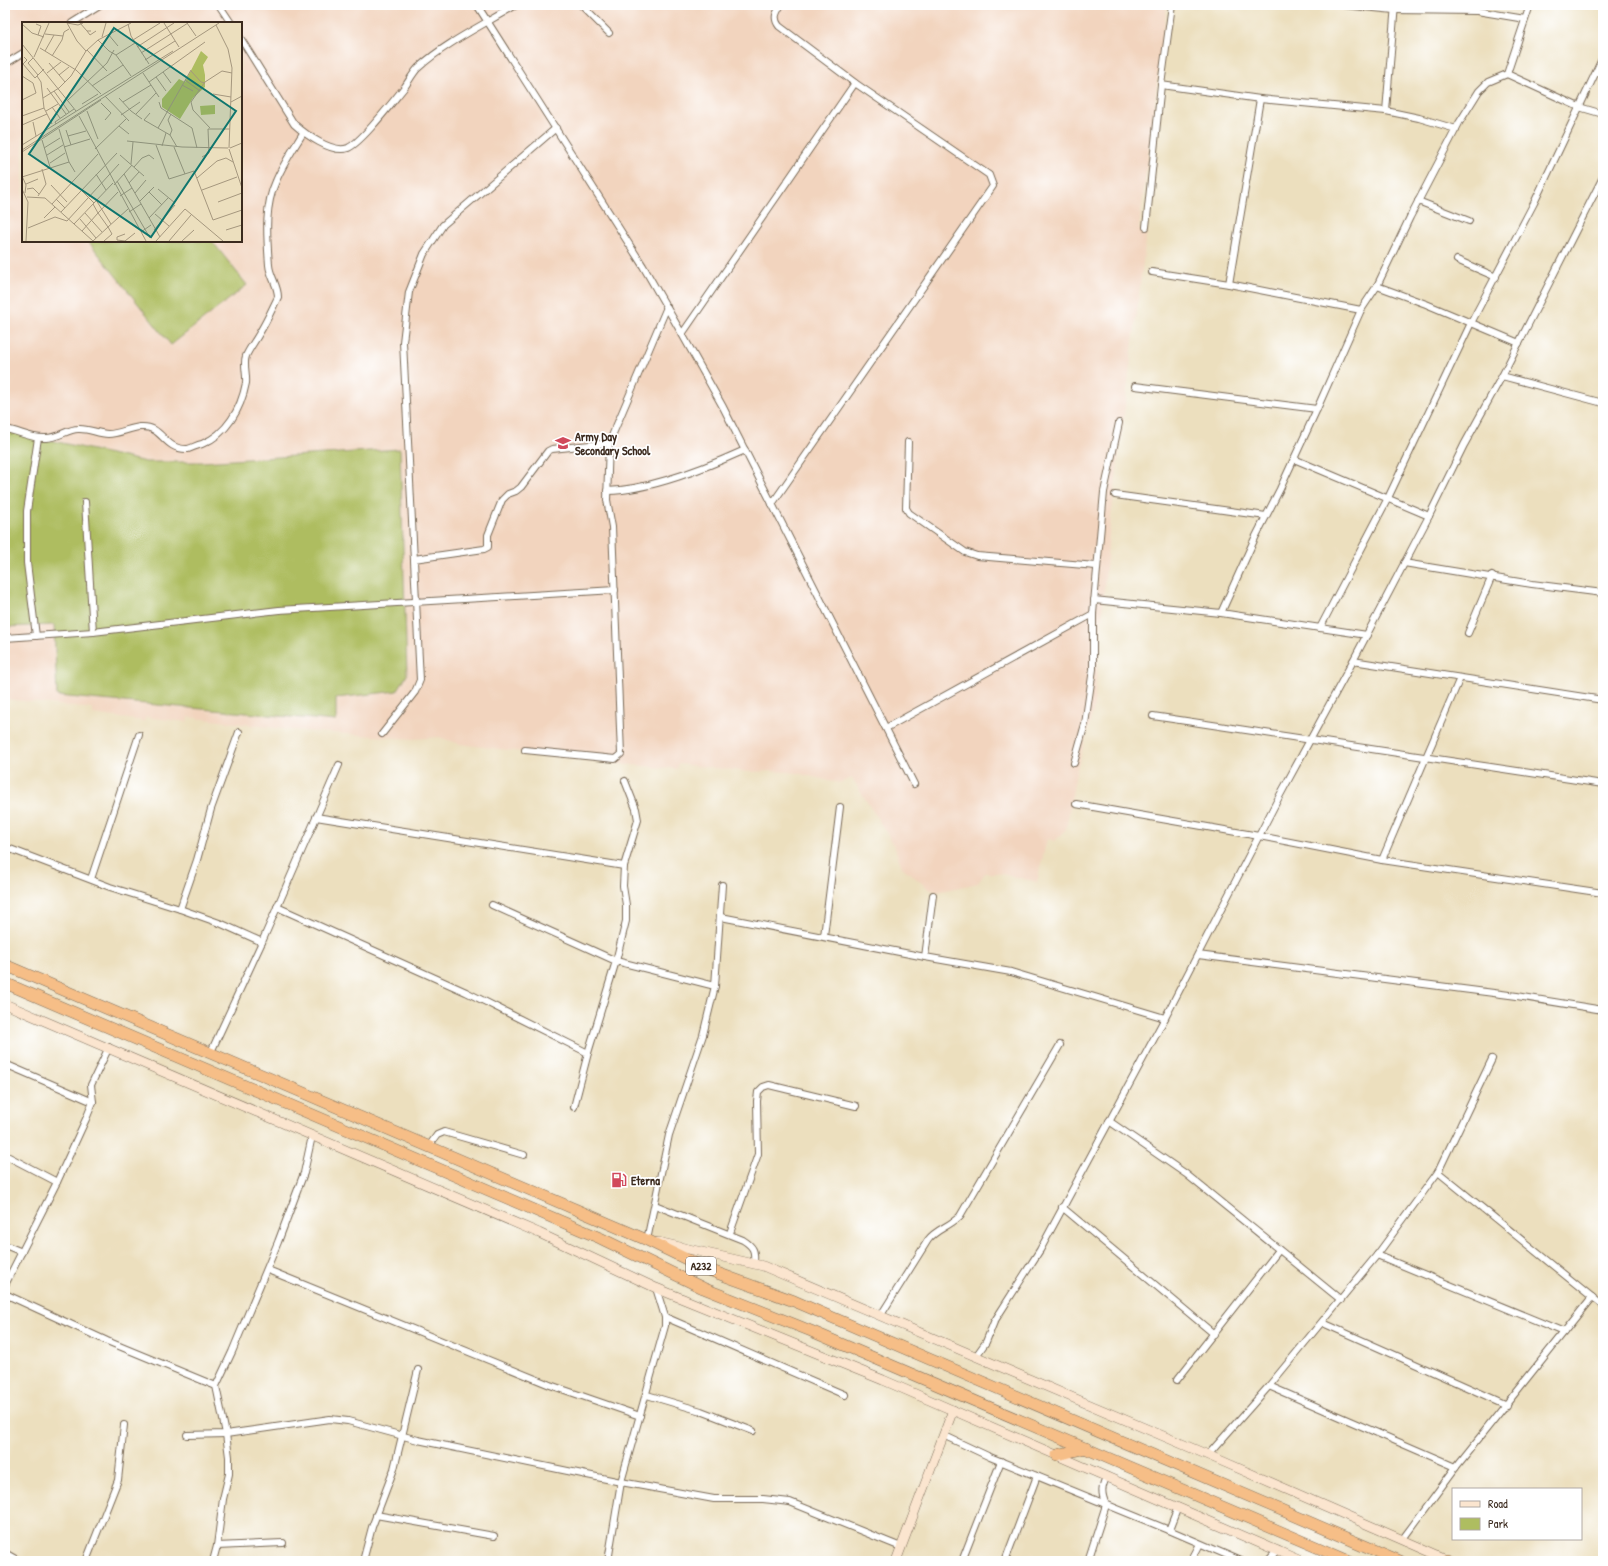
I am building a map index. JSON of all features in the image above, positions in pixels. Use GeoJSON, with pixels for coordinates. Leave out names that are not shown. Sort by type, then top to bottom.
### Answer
{"type":"FeatureCollection","features":[{"type":"Feature","properties":{"kind":"highway","name":"A232"},"geometry":{"type":"LineString","coordinates":[[5,965],[647,1240],[709,1270],[794,1301],[1400,1561]]}},
{"type":"Feature","properties":{"kind":"highway","name":"A232"},"geometry":{"type":"LineString","coordinates":[[5,984],[600,1238],[703,1288],[811,1330],[1349,1561]]}},
{"type":"Feature","properties":{"kind":"highway"},"geometry":{"type":"LineString","coordinates":[[1057,1455],[1086,1448]]}},
{"type":"Feature","properties":{"kind":"main road"},"geometry":{"type":"LineString","coordinates":[[5,1004],[109,1047],[539,1233],[656,1288],[953,1410],[1301,1561]]}},
{"type":"Feature","properties":{"kind":"main road"},"geometry":{"type":"LineString","coordinates":[[647,1240],[754,1264],[976,1356],[1449,1560]]}},
{"type":"Feature","properties":{"kind":"main road"},"geometry":{"type":"LineString","coordinates":[[896,1561],[953,1410]]}},
{"type":"Feature","properties":{"kind":"street"},"geometry":{"type":"LineString","coordinates":[[74,22],[101,5]]}},
{"type":"Feature","properties":{"kind":"street"},"geometry":{"type":"LineString","coordinates":[[220,5],[230,22]]}},
{"type":"Feature","properties":{"kind":"street"},"geometry":{"type":"LineString","coordinates":[[478,5],[643,266],[667,307],[745,450],[914,784]]}},
{"type":"Feature","properties":{"kind":"street"},"geometry":{"type":"LineString","coordinates":[[242,41],[294,124],[303,133],[327,146],[347,148],[358,142],[418,68],[451,44],[516,5]]}},
{"type":"Feature","properties":{"kind":"street"},"geometry":{"type":"LineString","coordinates":[[581,5],[609,33]]}},
{"type":"Feature","properties":{"kind":"street"},"geometry":{"type":"LineString","coordinates":[[772,504],[993,186],[989,175],[855,83],[780,26],[775,18],[781,5]]}},
{"type":"Feature","properties":{"kind":"street"},"geometry":{"type":"LineString","coordinates":[[1146,227],[1161,84],[1172,5]]}},
{"type":"Feature","properties":{"kind":"street"},"geometry":{"type":"LineString","coordinates":[[1344,5],[1477,11],[1525,19]]}},
{"type":"Feature","properties":{"kind":"street"},"geometry":{"type":"LineString","coordinates":[[1507,74],[1530,5]]}},
{"type":"Feature","properties":{"kind":"street"},"geometry":{"type":"LineString","coordinates":[[1386,111],[1394,7]]}},
{"type":"Feature","properties":{"kind":"street"},"geometry":{"type":"LineString","coordinates":[[5,64],[22,54]]}},
{"type":"Feature","properties":{"kind":"street"},"geometry":{"type":"LineString","coordinates":[[1320,628],[1388,498],[1471,323],[1534,203],[1603,57]]}},
{"type":"Feature","properties":{"kind":"street"},"geometry":{"type":"LineString","coordinates":[[1221,614],[1362,310],[1377,286],[1418,201],[1456,129],[1479,91],[1488,82],[1507,74],[1579,107],[1603,114]]}},
{"type":"Feature","properties":{"kind":"street"},"geometry":{"type":"LineString","coordinates":[[682,334],[855,83]]}},
{"type":"Feature","properties":{"kind":"street"},"geometry":{"type":"LineString","coordinates":[[1161,84],[1260,99],[1386,111],[1419,118],[1456,129]]}},
{"type":"Feature","properties":{"kind":"street"},"geometry":{"type":"LineString","coordinates":[[1229,284],[1260,99]]}},
{"type":"Feature","properties":{"kind":"street"},"geometry":{"type":"LineString","coordinates":[[382,734],[415,692],[420,680],[403,342],[409,292],[424,254],[443,224],[556,128]]}},
{"type":"Feature","properties":{"kind":"street"},"geometry":{"type":"LineString","coordinates":[[5,429],[38,438],[57,437],[76,429],[108,434],[141,427],[154,429],[170,445],[177,448],[189,449],[214,438],[226,429],[235,415],[245,389],[245,360],[248,351],[260,332],[278,297],[278,291],[269,267],[266,220],[268,206],[275,182],[303,133]]}},
{"type":"Feature","properties":{"kind":"street"},"geometry":{"type":"LineString","coordinates":[[976,1356],[986,1342],[994,1322],[1040,1250],[1165,1018],[1259,836],[1353,662],[1429,516],[1464,444],[1502,376],[1603,177]]}},
{"type":"Feature","properties":{"kind":"street"},"geometry":{"type":"LineString","coordinates":[[1418,201],[1469,221]]}},
{"type":"Feature","properties":{"kind":"street"},"geometry":{"type":"LineString","coordinates":[[1457,260],[1496,277]]}},
{"type":"Feature","properties":{"kind":"street"},"geometry":{"type":"LineString","coordinates":[[1152,272],[1229,284],[1362,310]]}},
{"type":"Feature","properties":{"kind":"street"},"geometry":{"type":"LineString","coordinates":[[1377,286],[1426,304],[1519,343]]}},
{"type":"Feature","properties":{"kind":"street"},"geometry":{"type":"LineString","coordinates":[[525,750],[615,758],[621,754],[612,527],[608,491],[609,443],[667,307]]}},
{"type":"Feature","properties":{"kind":"street"},"geometry":{"type":"LineString","coordinates":[[1502,376],[1603,402]]}},
{"type":"Feature","properties":{"kind":"street"},"geometry":{"type":"LineString","coordinates":[[1134,386],[1317,409]]}},
{"type":"Feature","properties":{"kind":"street"},"geometry":{"type":"LineString","coordinates":[[1074,763],[1085,724],[1093,669],[1093,614],[1096,566],[1104,492],[1119,423]]}},
{"type":"Feature","properties":{"kind":"street"},"geometry":{"type":"LineString","coordinates":[[36,636],[27,563],[26,511],[38,438]]}},
{"type":"Feature","properties":{"kind":"street"},"geometry":{"type":"LineString","coordinates":[[908,442],[906,508],[909,513],[965,552],[976,556],[1096,566]]}},
{"type":"Feature","properties":{"kind":"street"},"geometry":{"type":"LineString","coordinates":[[414,559],[484,549],[488,547],[488,535],[502,500],[508,494],[522,487],[548,451],[552,449],[609,443]]}},
{"type":"Feature","properties":{"kind":"street"},"geometry":{"type":"LineString","coordinates":[[608,491],[628,490],[710,466],[745,450]]}},
{"type":"Feature","properties":{"kind":"street"},"geometry":{"type":"LineString","coordinates":[[1294,459],[1429,516]]}},
{"type":"Feature","properties":{"kind":"street"},"geometry":{"type":"LineString","coordinates":[[1116,495],[1266,516]]}},
{"type":"Feature","properties":{"kind":"street"},"geometry":{"type":"LineString","coordinates":[[85,502],[94,632]]}},
{"type":"Feature","properties":{"kind":"street"},"geometry":{"type":"LineString","coordinates":[[1404,563],[1492,576],[1532,584],[1603,593]]}},
{"type":"Feature","properties":{"kind":"street"},"geometry":{"type":"LineString","coordinates":[[1468,633],[1492,576]]}},
{"type":"Feature","properties":{"kind":"street"},"geometry":{"type":"LineString","coordinates":[[5,638],[94,632],[278,610],[614,590]]}},
{"type":"Feature","properties":{"kind":"street"},"geometry":{"type":"LineString","coordinates":[[1094,600],[1221,614],[1367,635]]}},
{"type":"Feature","properties":{"kind":"street"},"geometry":{"type":"LineString","coordinates":[[886,728],[1093,614]]}},
{"type":"Feature","properties":{"kind":"street"},"geometry":{"type":"LineString","coordinates":[[1353,662],[1603,700]]}},
{"type":"Feature","properties":{"kind":"street"},"geometry":{"type":"LineString","coordinates":[[1382,860],[1460,678]]}},
{"type":"Feature","properties":{"kind":"street"},"geometry":{"type":"LineString","coordinates":[[1153,716],[1603,784]]}},
{"type":"Feature","properties":{"kind":"street"},"geometry":{"type":"LineString","coordinates":[[180,909],[197,860],[211,809],[239,732]]}},
{"type":"Feature","properties":{"kind":"street"},"geometry":{"type":"LineString","coordinates":[[91,879],[139,735]]}},
{"type":"Feature","properties":{"kind":"street"},"geometry":{"type":"LineString","coordinates":[[210,1054],[262,942],[339,765]]}},
{"type":"Feature","properties":{"kind":"street"},"geometry":{"type":"LineString","coordinates":[[574,1107],[626,921],[626,905],[623,886],[624,866],[638,820],[636,809],[625,781]]}},
{"type":"Feature","properties":{"kind":"street"},"geometry":{"type":"LineString","coordinates":[[1076,804],[1259,836],[1382,860],[1603,892]]}},
{"type":"Feature","properties":{"kind":"street"},"geometry":{"type":"LineString","coordinates":[[824,936],[840,807]]}},
{"type":"Feature","properties":{"kind":"street"},"geometry":{"type":"LineString","coordinates":[[316,817],[624,866]]}},
{"type":"Feature","properties":{"kind":"street"},"geometry":{"type":"LineString","coordinates":[[5,847],[91,879],[222,924],[262,942]]}},
{"type":"Feature","properties":{"kind":"street"},"geometry":{"type":"LineString","coordinates":[[647,1240],[669,1135],[703,1035],[715,986],[722,885]]}},
{"type":"Feature","properties":{"kind":"street"},"geometry":{"type":"LineString","coordinates":[[925,957],[933,895]]}},
{"type":"Feature","properties":{"kind":"street"},"geometry":{"type":"LineString","coordinates":[[492,905],[616,961],[715,986]]}},
{"type":"Feature","properties":{"kind":"street"},"geometry":{"type":"LineString","coordinates":[[277,907],[466,992],[588,1053]]}},
{"type":"Feature","properties":{"kind":"street"},"geometry":{"type":"LineString","coordinates":[[721,916],[925,957],[1011,972],[1165,1018]]}},
{"type":"Feature","properties":{"kind":"street"},"geometry":{"type":"LineString","coordinates":[[1198,955],[1517,996],[1603,1010]]}},
{"type":"Feature","properties":{"kind":"street"},"geometry":{"type":"LineString","coordinates":[[881,1316],[933,1233],[951,1225],[960,1216],[1060,1045]]}},
{"type":"Feature","properties":{"kind":"street"},"geometry":{"type":"LineString","coordinates":[[5,1285],[57,1182],[93,1102],[91,1085],[109,1047]]}},
{"type":"Feature","properties":{"kind":"street"},"geometry":{"type":"LineString","coordinates":[[1208,1455],[1323,1323],[1378,1255],[1438,1172],[1492,1060]]}},
{"type":"Feature","properties":{"kind":"street"},"geometry":{"type":"LineString","coordinates":[[5,1064],[93,1102]]}},
{"type":"Feature","properties":{"kind":"street"},"geometry":{"type":"LineString","coordinates":[[730,1233],[758,1154],[758,1092],[763,1087],[769,1085],[856,1106]]}},
{"type":"Feature","properties":{"kind":"street"},"geometry":{"type":"LineString","coordinates":[[1109,1121],[1186,1174],[1341,1300]]}},
{"type":"Feature","properties":{"kind":"street"},"geometry":{"type":"LineString","coordinates":[[429,1146],[437,1135],[444,1132],[524,1155]]}},
{"type":"Feature","properties":{"kind":"street"},"geometry":{"type":"LineString","coordinates":[[214,1561],[223,1499],[229,1474],[229,1457],[226,1434],[216,1386],[268,1270],[304,1173],[312,1136]]}},
{"type":"Feature","properties":{"kind":"street"},"geometry":{"type":"LineString","coordinates":[[5,1155],[57,1182]]}},
{"type":"Feature","properties":{"kind":"street"},"geometry":{"type":"LineString","coordinates":[[1438,1172],[1603,1306]]}},
{"type":"Feature","properties":{"kind":"street"},"geometry":{"type":"LineString","coordinates":[[655,1205],[730,1233],[751,1245],[755,1252],[754,1264]]}},
{"type":"Feature","properties":{"kind":"street"},"geometry":{"type":"LineString","coordinates":[[1062,1207],[1214,1334]]}},
{"type":"Feature","properties":{"kind":"street"},"geometry":{"type":"LineString","coordinates":[[5,1245],[22,1252]]}},
{"type":"Feature","properties":{"kind":"street"},"geometry":{"type":"LineString","coordinates":[[1177,1380],[1279,1250]]}},
{"type":"Feature","properties":{"kind":"street"},"geometry":{"type":"LineString","coordinates":[[1378,1255],[1564,1332]]}},
{"type":"Feature","properties":{"kind":"street"},"geometry":{"type":"LineString","coordinates":[[268,1270],[550,1385],[640,1416]]}},
{"type":"Feature","properties":{"kind":"street"},"geometry":{"type":"LineString","coordinates":[[608,1561],[621,1482],[647,1395],[665,1326],[665,1317],[656,1288]]}},
{"type":"Feature","properties":{"kind":"street"},"geometry":{"type":"LineString","coordinates":[[5,1294],[107,1341],[216,1386]]}},
{"type":"Feature","properties":{"kind":"street"},"geometry":{"type":"LineString","coordinates":[[1402,1540],[1456,1467],[1592,1297]]}},
{"type":"Feature","properties":{"kind":"street"},"geometry":{"type":"LineString","coordinates":[[665,1317],[845,1395]]}},
{"type":"Feature","properties":{"kind":"street"},"geometry":{"type":"LineString","coordinates":[[1323,1323],[1507,1405]]}},
{"type":"Feature","properties":{"kind":"street"},"geometry":{"type":"LineString","coordinates":[[363,1561],[376,1515],[394,1469],[418,1370]]}},
{"type":"Feature","properties":{"kind":"street"},"geometry":{"type":"LineString","coordinates":[[1269,1386],[1456,1467]]}},
{"type":"Feature","properties":{"kind":"street"},"geometry":{"type":"LineString","coordinates":[[647,1395],[701,1411],[753,1431]]}},
{"type":"Feature","properties":{"kind":"street"},"geometry":{"type":"LineString","coordinates":[[187,1435],[226,1434],[330,1419],[348,1421],[402,1436],[621,1482],[714,1499],[763,1499],[790,1502],[901,1547]]}},
{"type":"Feature","properties":{"kind":"street"},"geometry":{"type":"LineString","coordinates":[[86,1561],[118,1480],[124,1425]]}},
{"type":"Feature","properties":{"kind":"street"},"geometry":{"type":"LineString","coordinates":[[943,1435],[1000,1461],[1241,1561]]}},
{"type":"Feature","properties":{"kind":"street"},"geometry":{"type":"LineString","coordinates":[[962,1561],[1000,1461]]}},
{"type":"Feature","properties":{"kind":"street"},"geometry":{"type":"LineString","coordinates":[[1006,1561],[1037,1476]]}},
{"type":"Feature","properties":{"kind":"street"},"geometry":{"type":"LineString","coordinates":[[1088,1561],[1106,1505],[1101,1494],[1107,1476]]}},
{"type":"Feature","properties":{"kind":"street"},"geometry":{"type":"LineString","coordinates":[[1168,1530],[1178,1507]]}},
{"type":"Feature","properties":{"kind":"street"},"geometry":{"type":"LineString","coordinates":[[376,1515],[494,1536]]}},
{"type":"Feature","properties":{"kind":"street"},"geometry":{"type":"LineString","coordinates":[[217,1546],[283,1543]]}},
{"type":"Feature","properties":{"kind":"street"},"geometry":{"type":"LineString","coordinates":[[1191,1561],[1200,1544]]}},
{"type":"Feature","properties":{"kind":"street"},"geometry":{"type":"LineString","coordinates":[[1268,1561],[1278,1550]]}},
{"type":"Feature","properties":{"kind":"street"},"geometry":{"type":"LineString","coordinates":[[5,1553],[19,1561]]}},
{"type":"Feature","properties":{"kind":"shaded area","name":"Army Day Secondary School"},"geometry":{"type":"Polygon","coordinates":[[[5,5],[1167,5],[1139,229],[1147,230],[1109,535],[1094,708],[1076,773],[1066,829],[1055,841],[1047,839],[1037,882],[997,873],[985,873],[978,883],[937,892],[929,889],[902,867],[894,845],[852,778],[839,783],[797,773],[771,771],[750,772],[678,764],[677,769],[620,764],[460,744],[439,737],[413,739],[292,730],[188,717],[187,722],[146,717],[144,721],[93,714],[93,709],[5,699],[5,5]]]}},
{"type":"Feature","properties":{"kind":"green space"},"geometry":{"type":"Polygon","coordinates":[[[89,242],[213,242],[247,285],[171,345],[89,242]]]}},
{"type":"Feature","properties":{"kind":"green space"},"geometry":{"type":"Polygon","coordinates":[[[5,430],[146,462],[202,462],[400,449],[407,675],[397,691],[336,698],[336,721],[57,696],[54,625],[5,627],[5,430]]]}},
{"type":"Feature","properties":{"kind":"place","name":"Army Day Secondary School"},"geometry":{"type":"Point","coordinates":[563,443]}},
{"type":"Feature","properties":{"kind":"place","name":"Eterna"},"geometry":{"type":"Point","coordinates":[619,1180]}}]}
